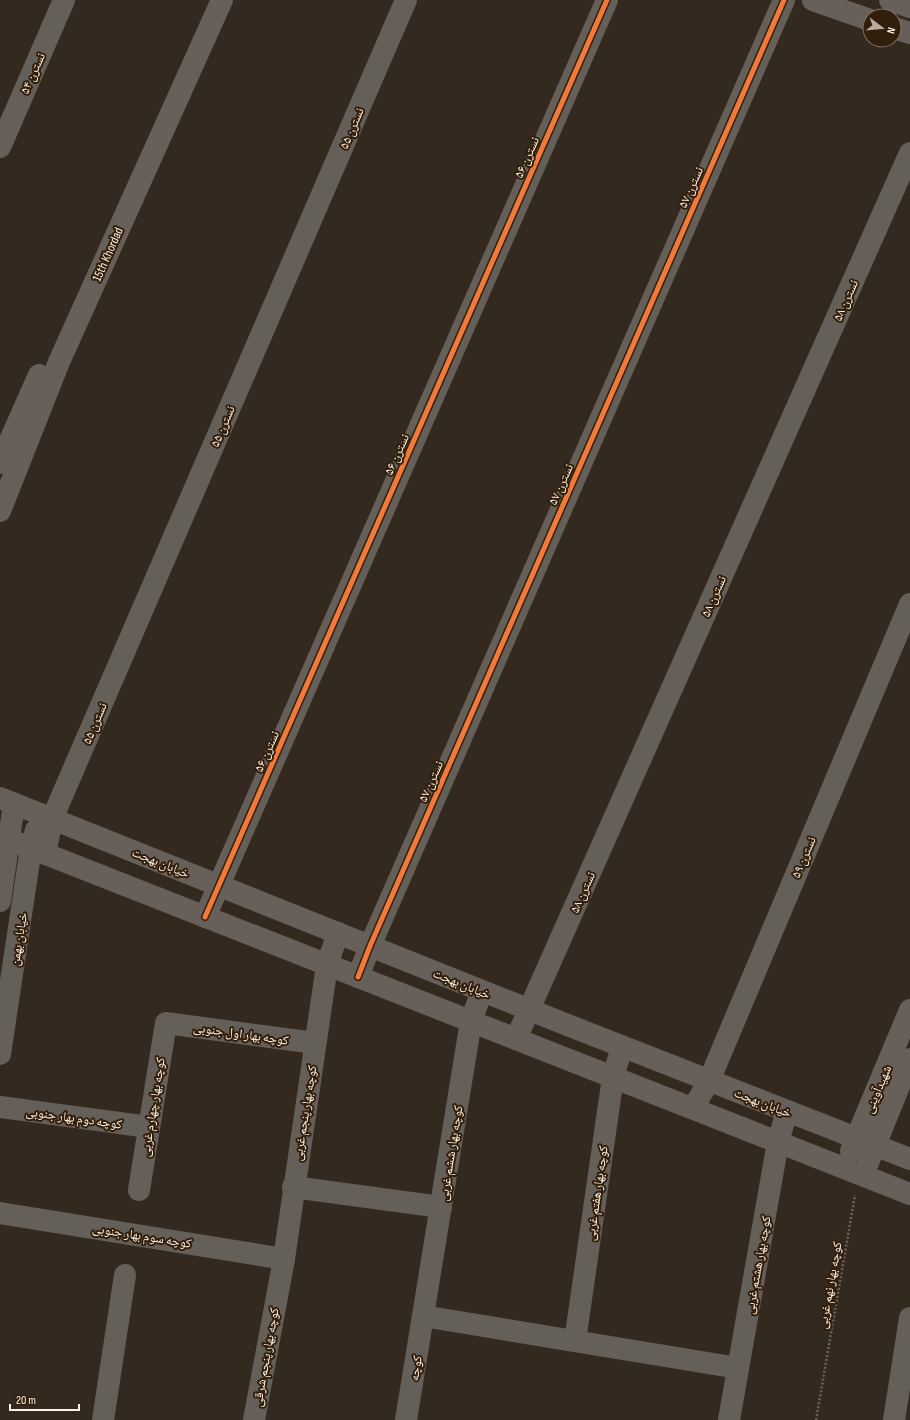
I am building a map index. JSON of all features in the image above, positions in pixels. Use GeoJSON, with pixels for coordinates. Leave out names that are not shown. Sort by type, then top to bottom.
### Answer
{"type":"FeatureCollection","features":[{"type":"Feature","properties":{"kind":"street","name":"نسترن ۵۴"},"geometry":{"type":"LineString","coordinates":[[0,147],[64,0]]}},
{"type":"Feature","properties":{"kind":"street","name":"15th Khordad"},"geometry":{"type":"LineString","coordinates":[[0,462],[207,0]]}},
{"type":"Feature","properties":{"kind":"street","name":"15th Khordad"},"geometry":{"type":"LineString","coordinates":[[0,511],[59,362],[222,0]]}},
{"type":"Feature","properties":{"kind":"street","name":"نسترن ۵۵"},"geometry":{"type":"LineString","coordinates":[[38,851],[46,817],[406,0]]}},
{"type":"Feature","properties":{"kind":"street","name":"نسترن ۵۶"},"geometry":{"type":"LineString","coordinates":[[205,917],[607,0]]}},
{"type":"Feature","properties":{"kind":"street","name":"نسترن ۵۷"},"geometry":{"type":"LineString","coordinates":[[358,977],[370,946],[784,0]]}},
{"type":"Feature","properties":{"kind":"street"},"geometry":{"type":"LineString","coordinates":[[813,0],[862,17]]}},
{"type":"Feature","properties":{"kind":"street"},"geometry":{"type":"LineString","coordinates":[[890,0],[910,7]]}},
{"type":"Feature","properties":{"kind":"street","name":"نسترن ۵۸"},"geometry":{"type":"LineString","coordinates":[[516,1039],[910,153]]}},
{"type":"Feature","properties":{"kind":"street","name":"نسترن ۵۹"},"geometry":{"type":"LineString","coordinates":[[693,1108],[709,1080],[910,604]]}},
{"type":"Feature","properties":{"kind":"street","name":"خیابان بهجت"},"geometry":{"type":"LineString","coordinates":[[7,801],[622,1047],[910,1159]]}},
{"type":"Feature","properties":{"kind":"street","name":"خیابان بهمن"},"geometry":{"type":"LineString","coordinates":[[0,901],[7,801]]}},
{"type":"Feature","properties":{"kind":"street"},"geometry":{"type":"LineString","coordinates":[[4,838],[910,1194]]}},
{"type":"Feature","properties":{"kind":"street","name":"خیابان بهمن"},"geometry":{"type":"LineString","coordinates":[[0,1054],[38,851]]}},
{"type":"Feature","properties":{"kind":"street","name":"کوچه بهار پنجم غربی"},"geometry":{"type":"LineString","coordinates":[[277,1293],[284,1259],[293,1187],[326,965],[338,933]]}},
{"type":"Feature","properties":{"kind":"street","name":"کوچه بهار ششم غربی"},"geometry":{"type":"LineString","coordinates":[[423,1316],[471,1021],[482,991]]}},
{"type":"Feature","properties":{"kind":"street","name":"شهیدآوینی"},"geometry":{"type":"LineString","coordinates":[[855,1172],[910,1010]]}},
{"type":"Feature","properties":{"kind":"street","name":"کوچه بهار اول جنوبی"},"geometry":{"type":"LineString","coordinates":[[166,1023],[315,1043]]}},
{"type":"Feature","properties":{"kind":"street","name":"کوچه بهار چهارم غربی"},"geometry":{"type":"LineString","coordinates":[[139,1190],[166,1023]]}},
{"type":"Feature","properties":{"kind":"street","name":"کوچه بهار هفتم غربی"},"geometry":{"type":"LineString","coordinates":[[575,1341],[613,1077],[622,1047]]}},
{"type":"Feature","properties":{"kind":"street","name":"شهیدآوینی"},"geometry":{"type":"LineString","coordinates":[[865,1142],[910,1058]]}},
{"type":"Feature","properties":{"kind":"street","name":"کوچه دوم بهار جنوبی"},"geometry":{"type":"LineString","coordinates":[[0,1107],[149,1127]]}},
{"type":"Feature","properties":{"kind":"street","name":"کوچه بهار هشتم غربی"},"geometry":{"type":"LineString","coordinates":[[729,1420],[778,1142],[786,1111]]}},
{"type":"Feature","properties":{"kind":"street"},"geometry":{"type":"LineString","coordinates":[[293,1187],[441,1207]]}},
{"type":"Feature","properties":{"kind":"street","name":"کوچه سوم بهار جنوبی"},"geometry":{"type":"LineString","coordinates":[[0,1213],[284,1259]]}},
{"type":"Feature","properties":{"kind":"street"},"geometry":{"type":"LineString","coordinates":[[103,1420],[125,1275]]}},
{"type":"Feature","properties":{"kind":"street","name":"کوچه بهار پنجم شرقی"},"geometry":{"type":"LineString","coordinates":[[254,1420],[277,1293]]}},
{"type":"Feature","properties":{"kind":"street"},"geometry":{"type":"LineString","coordinates":[[423,1316],[738,1368]]}},
{"type":"Feature","properties":{"kind":"street","name":"کوچه"},"geometry":{"type":"LineString","coordinates":[[406,1420],[423,1316]]}},
{"type":"Feature","properties":{"kind":"street"},"geometry":{"type":"LineString","coordinates":[[894,1420],[910,1318]]}},
{"type":"Feature","properties":{"kind":"cycle path"},"geometry":{"type":"LineString","coordinates":[[205,917],[607,0]]}},
{"type":"Feature","properties":{"kind":"cycle path"},"geometry":{"type":"LineString","coordinates":[[358,977],[370,946],[784,0]]}}]}
